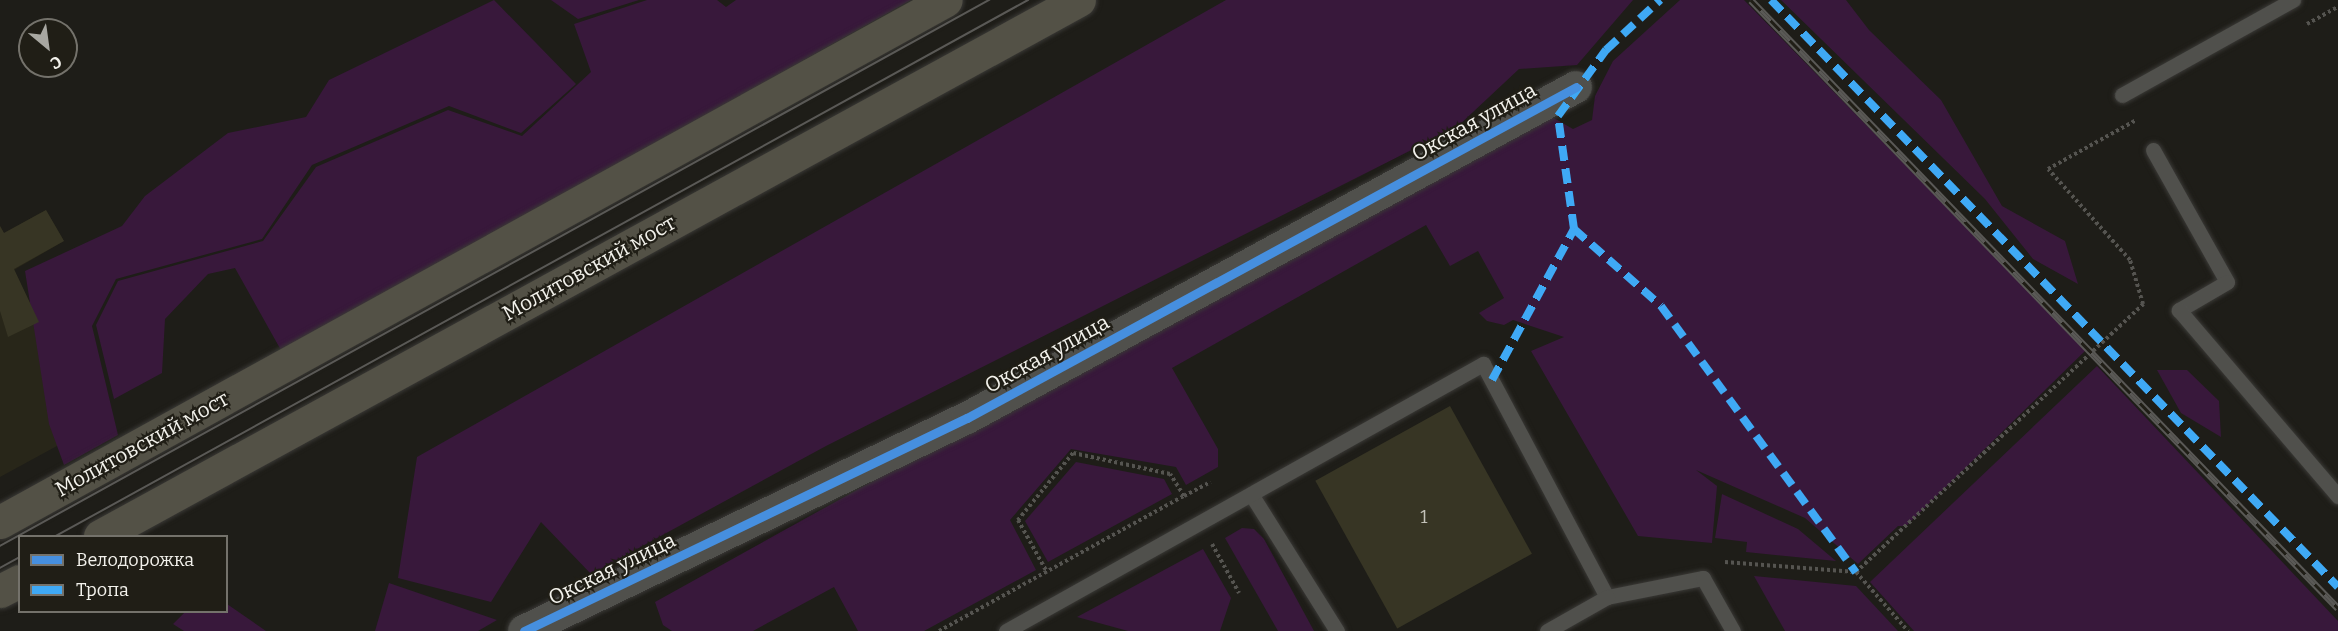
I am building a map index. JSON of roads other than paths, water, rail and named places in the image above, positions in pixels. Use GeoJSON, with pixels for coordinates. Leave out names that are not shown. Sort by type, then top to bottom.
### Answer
{"type":"FeatureCollection","features":[{"type":"Feature","properties":{"kind":"main road","name":"Молитовский мост"},"geometry":{"type":"LineString","coordinates":[[0,522],[946,0]]}},
{"type":"Feature","properties":{"kind":"main road","name":"Молитовский мост"},"geometry":{"type":"LineString","coordinates":[[104,535],[1079,0]]}},
{"type":"Feature","properties":{"kind":"main road"},"geometry":{"type":"LineString","coordinates":[[0,591],[18,582]]}},
{"type":"Feature","properties":{"kind":"street","name":"Окская улица"},"geometry":{"type":"LineString","coordinates":[[524,631],[967,418],[1576,87]]}},
{"type":"Feature","properties":{"kind":"lane"},"geometry":{"type":"LineString","coordinates":[[2122,95],[2293,0]]}},
{"type":"Feature","properties":{"kind":"lane"},"geometry":{"type":"LineString","coordinates":[[2153,150],[2227,282],[2179,310],[2338,496]]}},
{"type":"Feature","properties":{"kind":"lane"},"geometry":{"type":"LineString","coordinates":[[1012,629],[1484,364],[1607,597]]}},
{"type":"Feature","properties":{"kind":"lane"},"geometry":{"type":"LineString","coordinates":[[1251,494],[1337,631]]}},
{"type":"Feature","properties":{"kind":"lane"},"geometry":{"type":"LineString","coordinates":[[1547,631],[1607,597],[1703,578],[1733,631]]}},
{"type":"Feature","properties":{"kind":"tram line"},"geometry":{"type":"LineString","coordinates":[[20,535],[989,0]]}},
{"type":"Feature","properties":{"kind":"tram line"},"geometry":{"type":"LineString","coordinates":[[58,535],[1028,0]]}},
{"type":"Feature","properties":{"kind":"tram line"},"geometry":{"type":"LineString","coordinates":[[0,546],[18,536]]}},
{"type":"Feature","properties":{"kind":"tram line"},"geometry":{"type":"LineString","coordinates":[[0,568],[18,558]]}},
{"type":"Feature","properties":{"kind":"railway"},"geometry":{"type":"LineString","coordinates":[[1751,0],[2338,608]]}}]}
